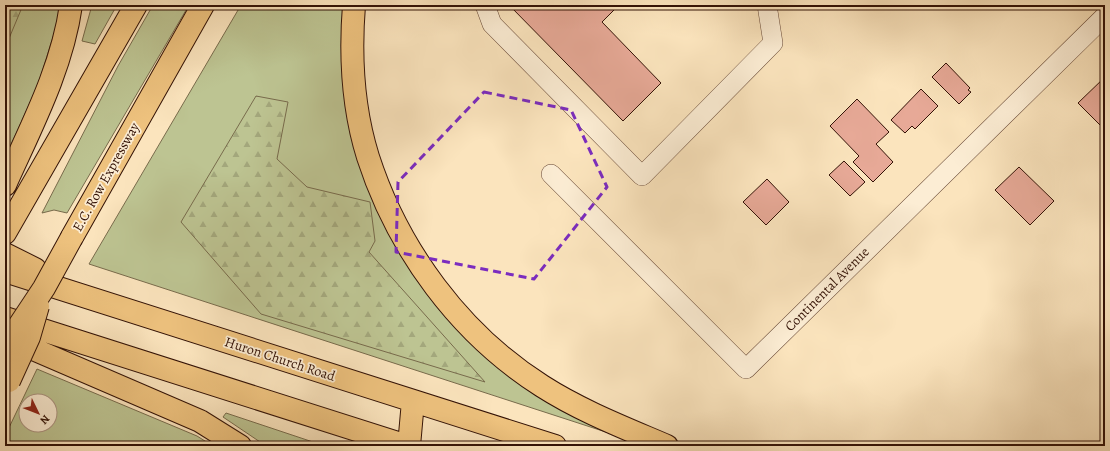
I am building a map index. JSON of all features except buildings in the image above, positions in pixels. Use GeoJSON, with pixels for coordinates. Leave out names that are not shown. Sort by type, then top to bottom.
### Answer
{"type":"FeatureCollection","features":[{"type":"Feature","properties":{"kind":"highway"},"geometry":{"type":"LineString","coordinates":[[5,185],[40,107],[60,54],[71,5]]}},
{"type":"Feature","properties":{"kind":"highway"},"geometry":{"type":"LineString","coordinates":[[5,233],[136,5]]}},
{"type":"Feature","properties":{"kind":"highway","name":"E.C. Row Expressway"},"geometry":{"type":"LineString","coordinates":[[5,347],[44,288],[203,5]]}},
{"type":"Feature","properties":{"kind":"highway"},"geometry":{"type":"LineString","coordinates":[[354,5],[352,34],[353,73],[359,120],[368,157],[382,195],[398,229],[434,285],[478,335],[542,386],[576,405],[667,446]]}},
{"type":"Feature","properties":{"kind":"highway"},"geometry":{"type":"LineString","coordinates":[[5,254],[101,302]]}},
{"type":"Feature","properties":{"kind":"highway","name":"Huron Church Road"},"geometry":{"type":"LineString","coordinates":[[5,271],[555,446]]}},
{"type":"Feature","properties":{"kind":"highway"},"geometry":{"type":"LineString","coordinates":[[7,386],[29,337],[44,288]]}},
{"type":"Feature","properties":{"kind":"highway"},"geometry":{"type":"LineString","coordinates":[[5,318],[408,446],[413,401]]}},
{"type":"Feature","properties":{"kind":"highway"},"geometry":{"type":"LineString","coordinates":[[5,334],[33,349],[200,421],[240,446]]}},
{"type":"Feature","properties":{"kind":"street"},"geometry":{"type":"LineString","coordinates":[[485,5],[492,24],[642,176],[773,43],[767,5]]}},
{"type":"Feature","properties":{"kind":"street","name":"Continental Avenue"},"geometry":{"type":"LineString","coordinates":[[551,174],[746,369],[1105,16]]}},
{"type":"Feature","properties":{"kind":"highlighted area"},"geometry":{"type":"Polygon","coordinates":[[[484,92],[571,110],[607,187],[534,279],[396,252],[398,182],[484,92]]]}},
{"type":"Feature","properties":{"kind":"green space"},"geometry":{"type":"Polygon","coordinates":[[[5,5],[63,5],[38,85],[5,158],[5,5]]]}},
{"type":"Feature","properties":{"kind":"green space"},"geometry":{"type":"Polygon","coordinates":[[[5,5],[23,5],[5,48],[5,5]]]}},
{"type":"Feature","properties":{"kind":"green space"},"geometry":{"type":"Polygon","coordinates":[[[92,5],[117,5],[95,44],[82,41],[92,5]]]}},
{"type":"Feature","properties":{"kind":"green space"},"geometry":{"type":"Polygon","coordinates":[[[153,5],[189,5],[67,213],[54,210],[42,213],[118,66],[153,5]]]}},
{"type":"Feature","properties":{"kind":"green space"},"geometry":{"type":"Polygon","coordinates":[[[241,5],[344,5],[349,113],[442,304],[612,434],[89,264],[241,5]]]}},
{"type":"Feature","properties":{"kind":"green space"},"geometry":{"type":"Polygon","coordinates":[[[256,96],[288,102],[277,159],[307,187],[370,202],[375,241],[369,252],[485,382],[261,314],[181,222],[256,96]]]}},
{"type":"Feature","properties":{"kind":"green space"},"geometry":{"type":"Polygon","coordinates":[[[37,369],[197,436],[213,446],[5,446],[5,436],[18,409],[18,433],[58,433],[58,393],[26,393],[37,369]]]}},
{"type":"Feature","properties":{"kind":"green space"},"geometry":{"type":"Polygon","coordinates":[[[226,413],[325,446],[266,446],[223,417],[226,413]]]}}]}
